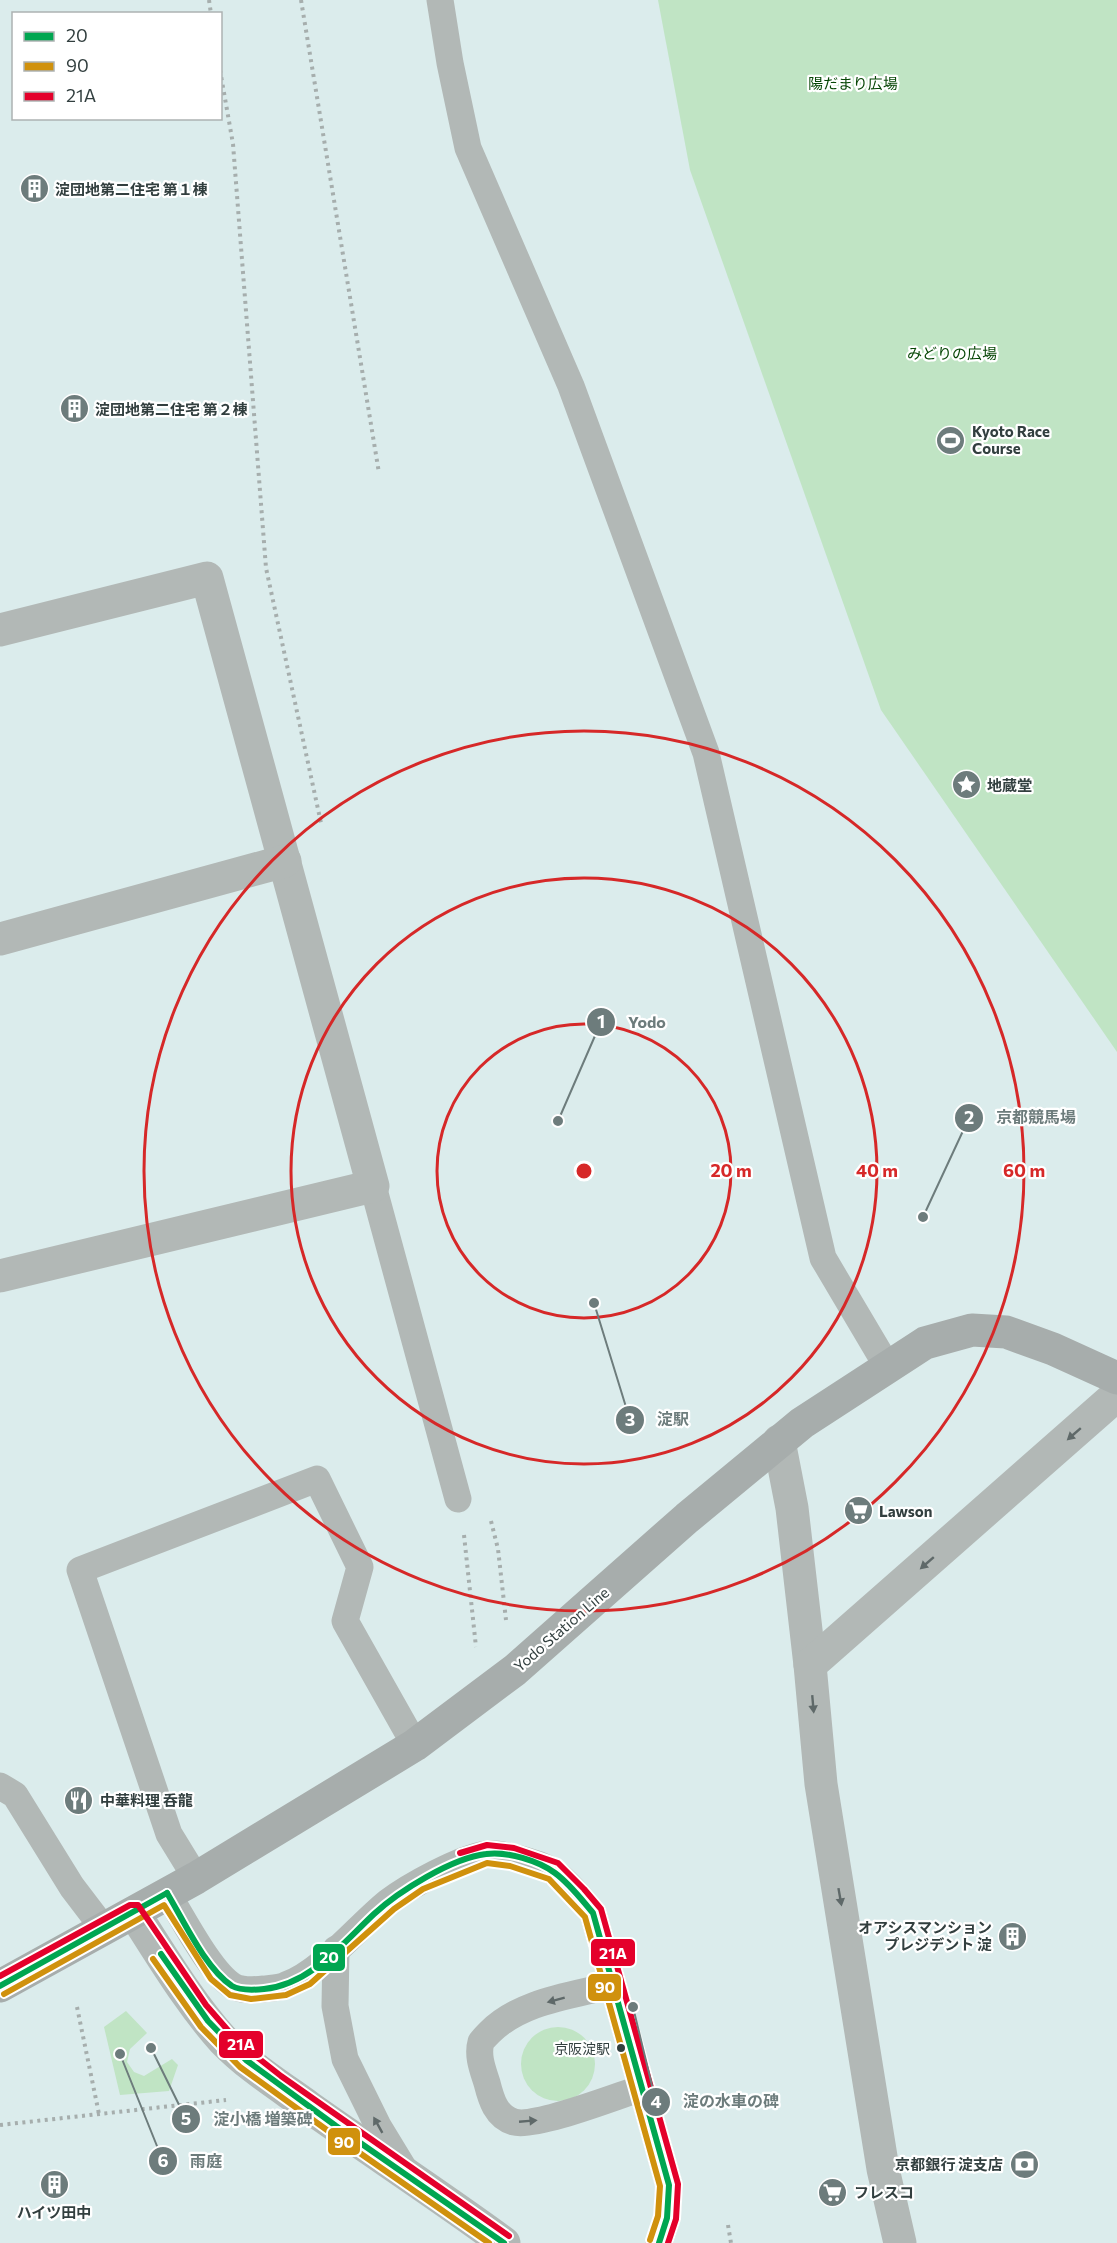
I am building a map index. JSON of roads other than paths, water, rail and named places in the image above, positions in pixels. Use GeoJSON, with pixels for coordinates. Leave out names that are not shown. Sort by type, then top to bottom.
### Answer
{"type":"FeatureCollection","features":[{"type":"Feature","properties":{"kind":"main road","name":"Yodo Station Line"},"geometry":{"type":"LineString","coordinates":[[0,1986],[196,1878],[416,1744],[515,1670],[687,1518],[779,1441],[802,1423],[925,1343],[972,1330],[1006,1332],[1053,1349],[1117,1378]]}},
{"type":"Feature","properties":{"kind":"street"},"geometry":{"type":"LineString","coordinates":[[0,630],[207,578],[373,1186],[0,1276]]}},
{"type":"Feature","properties":{"kind":"street"},"geometry":{"type":"LineString","coordinates":[[0,939],[285,861]]}},
{"type":"Feature","properties":{"kind":"street"},"geometry":{"type":"LineString","coordinates":[[810,1665],[1117,1395]]}},
{"type":"Feature","properties":{"kind":"street"},"geometry":{"type":"LineString","coordinates":[[779,1441],[792,1508],[823,1796],[883,2169],[900,2243]]}},
{"type":"Feature","properties":{"kind":"street"},"geometry":{"type":"LineString","coordinates":[[134,1913],[195,2004],[232,2048],[258,2070],[504,2243]]}},
{"type":"Feature","properties":{"kind":"lane"},"geometry":{"type":"LineString","coordinates":[[440,0],[450,63],[468,148],[571,386],[706,753],[823,1258],[887,1366]]}},
{"type":"Feature","properties":{"kind":"lane"},"geometry":{"type":"LineString","coordinates":[[373,1186],[458,1499]]}},
{"type":"Feature","properties":{"kind":"lane"},"geometry":{"type":"LineString","coordinates":[[196,1878],[169,1834],[80,1570],[316,1479],[360,1567],[345,1621],[416,1744]]}},
{"type":"Feature","properties":{"kind":"lane"},"geometry":{"type":"LineString","coordinates":[[0,1786],[15,1795],[72,1887],[104,1929]]}},
{"type":"Feature","properties":{"kind":"lane"},"geometry":{"type":"LineString","coordinates":[[167,1893],[218,1973],[234,1987],[251,1990],[284,1986],[305,1976],[388,1902],[419,1881],[486,1854],[512,1857],[554,1871],[578,1894],[593,1913],[669,2185],[667,2218],[659,2243]]}},
{"type":"Feature","properties":{"kind":"lane"},"geometry":{"type":"LineString","coordinates":[[336,1949],[334,2006],[345,2059],[378,2126],[408,2175]]}},
{"type":"Feature","properties":{"kind":"lane"},"geometry":{"type":"LineString","coordinates":[[613,1985],[549,2001],[513,2014],[493,2029],[482,2041],[480,2058],[492,2102],[501,2115],[515,2123],[538,2121],[642,2088]]}},
{"type":"Feature","properties":{"kind":"place","name":"淀団地第二住宅 第１棟"},"geometry":{"type":"Point","coordinates":[34,189]}},
{"type":"Feature","properties":{"kind":"place","name":"淀団地第二住宅 第２棟"},"geometry":{"type":"Point","coordinates":[74,409]}},
{"type":"Feature","properties":{"kind":"place","name":"Kyoto Race Course"},"geometry":{"type":"Point","coordinates":[951,440]}},
{"type":"Feature","properties":{"kind":"place","name":"地蔵堂"},"geometry":{"type":"Point","coordinates":[966,785]}},
{"type":"Feature","properties":{"kind":"place","name":"Yodo"},"geometry":{"type":"Point","coordinates":[558,1121]}},
{"type":"Feature","properties":{"kind":"place","name":"京都競馬場"},"geometry":{"type":"Point","coordinates":[923,1217]}},
{"type":"Feature","properties":{"kind":"place","name":"淀駅"},"geometry":{"type":"Point","coordinates":[594,1303]}},
{"type":"Feature","properties":{"kind":"place","name":"Lawson"},"geometry":{"type":"Point","coordinates":[858,1511]}},
{"type":"Feature","properties":{"kind":"place","name":"中華料理 呑龍"},"geometry":{"type":"Point","coordinates":[79,1800]}},
{"type":"Feature","properties":{"kind":"place","name":"オアシスマンション プレジデント 淀"},"geometry":{"type":"Point","coordinates":[1013,1936]}},
{"type":"Feature","properties":{"kind":"place","name":"淀の水車の碑"},"geometry":{"type":"Point","coordinates":[633,2007]}},
{"type":"Feature","properties":{"kind":"place","name":"淀小橋 増築碑"},"geometry":{"type":"Point","coordinates":[151,2048]}},
{"type":"Feature","properties":{"kind":"place","name":"京阪淀駅"},"geometry":{"type":"Point","coordinates":[621,2048]}},
{"type":"Feature","properties":{"kind":"place","name":"雨庭"},"geometry":{"type":"Point","coordinates":[120,2054]}},
{"type":"Feature","properties":{"kind":"place","name":"京都銀行 淀支店"},"geometry":{"type":"Point","coordinates":[1024,2164]}},
{"type":"Feature","properties":{"kind":"place","name":"ハイツ田中"},"geometry":{"type":"Point","coordinates":[54,2185]}},
{"type":"Feature","properties":{"kind":"place","name":"フレスコ"},"geometry":{"type":"Point","coordinates":[833,2192]}},
{"type":"Feature","properties":{"kind":"park label","name":"陽だまり広場"},"geometry":{"type":"Point","coordinates":[853,83]}},
{"type":"Feature","properties":{"kind":"park label","name":"みどりの広場"},"geometry":{"type":"Point","coordinates":[952,353]}}]}
